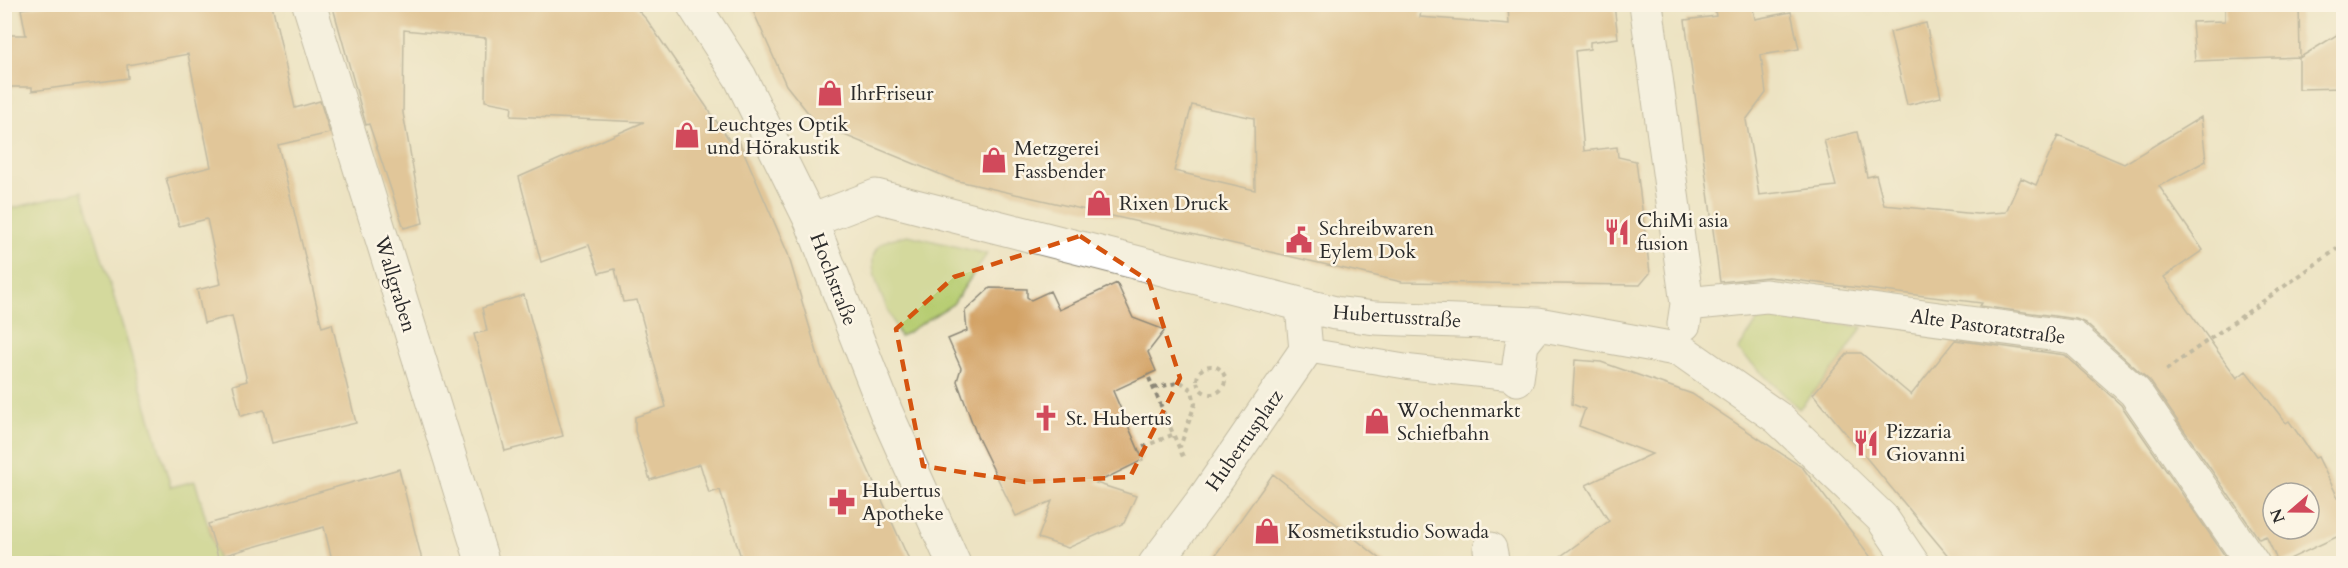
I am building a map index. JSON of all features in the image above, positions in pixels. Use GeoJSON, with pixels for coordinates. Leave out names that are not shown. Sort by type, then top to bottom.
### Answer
{"type":"FeatureCollection","features":[{"type":"Feature","properties":{"kind":"street","name":"Wallgraben"},"geometry":{"type":"LineString","coordinates":[[309,4],[483,564]]}},
{"type":"Feature","properties":{"kind":"street","name":"Hochstraße"},"geometry":{"type":"LineString","coordinates":[[693,4],[740,77],[811,221],[886,412],[954,564]]}},
{"type":"Feature","properties":{"kind":"street"},"geometry":{"type":"LineString","coordinates":[[1646,4],[1687,304],[1681,350]]}},
{"type":"Feature","properties":{"kind":"street","name":"Hubertusstraße"},"geometry":{"type":"LineString","coordinates":[[811,221],[876,196],[1302,307],[1375,318],[1538,324],[1681,350],[1778,418],[1882,518],[1913,564]]}},
{"type":"Feature","properties":{"kind":"street","name":"Alte Pastoratstraße"},"geometry":{"type":"LineString","coordinates":[[1687,304],[1766,296],[2073,337],[2135,392],[2253,564]]}},
{"type":"Feature","properties":{"kind":"street"},"geometry":{"type":"LineString","coordinates":[[1302,307],[1306,350]]}},
{"type":"Feature","properties":{"kind":"street"},"geometry":{"type":"LineString","coordinates":[[1517,379],[1522,344],[1538,324]]}},
{"type":"Feature","properties":{"kind":"street","name":"Hubertusplatz"},"geometry":{"type":"LineString","coordinates":[[1155,564],[1203,500],[1306,350]]}},
{"type":"Feature","properties":{"kind":"lane"},"geometry":{"type":"LineString","coordinates":[[1306,350],[1408,367],[1517,379]]}},
{"type":"Feature","properties":{"kind":"path"},"geometry":{"type":"LineString","coordinates":[[2135,392],[2343,244]]}},
{"type":"Feature","properties":{"kind":"path"},"geometry":{"type":"LineString","coordinates":[[1149,378],[1179,448],[1196,404],[1195,389],[1197,376],[1204,367],[1216,366],[1224,374],[1225,385],[1218,394],[1207,395],[1195,389],[1181,382],[1154,388]]}},
{"type":"Feature","properties":{"kind":"path"},"geometry":{"type":"LineString","coordinates":[[1143,447],[1173,434]]}},
{"type":"Feature","properties":{"kind":"highlighted area"},"geometry":{"type":"Polygon","coordinates":[[[1080,236],[1149,281],[1180,378],[1130,477],[1025,482],[923,466],[896,329],[954,277],[1080,236]]]}},
{"type":"Feature","properties":{"kind":"green space"},"geometry":{"type":"Polygon","coordinates":[[[82,191],[171,487],[195,481],[219,563],[5,563],[5,210],[82,191]]]}},
{"type":"Feature","properties":{"kind":"green space"},"geometry":{"type":"Polygon","coordinates":[[[908,235],[987,254],[953,304],[900,337],[880,292],[873,267],[873,256],[884,242],[908,235]]]}},
{"type":"Feature","properties":{"kind":"green space"},"geometry":{"type":"Polygon","coordinates":[[[1763,313],[1862,327],[1840,362],[1799,409],[1738,350],[1763,313]]]}},
{"type":"Feature","properties":{"kind":"building"},"geometry":{"type":"Polygon","coordinates":[[[52,4],[272,4],[295,108],[320,101],[330,133],[278,145],[322,327],[332,324],[356,423],[272,443],[264,410],[241,416],[233,385],[247,381],[232,316],[204,323],[197,290],[221,284],[207,219],[179,226],[166,178],[211,167],[188,54],[127,65],[128,78],[32,91],[32,87],[4,87],[4,35],[26,35],[21,9],[52,4]]]}},
{"type":"Feature","properties":{"kind":"building"},"geometry":{"type":"Polygon","coordinates":[[[332,4],[632,4],[647,20],[732,144],[739,141],[788,254],[821,366],[911,564],[743,564],[720,490],[709,493],[700,464],[650,480],[635,431],[635,417],[666,407],[637,300],[623,302],[615,269],[599,273],[589,245],[541,262],[519,177],[644,122],[511,116],[512,106],[485,101],[486,38],[404,30],[403,113],[423,223],[404,228],[369,124],[366,125],[332,4]]]}},
{"type":"Feature","properties":{"kind":"building"},"geometry":{"type":"Polygon","coordinates":[[[750,4],[1422,4],[1420,17],[1509,24],[1508,4],[1614,5],[1618,38],[1590,42],[1590,49],[1575,51],[1584,151],[1617,147],[1618,157],[1636,161],[1650,273],[1640,285],[1402,282],[954,180],[817,124],[786,85],[750,4]],[[1192,105],[1174,171],[1255,190],[1254,118],[1192,105]]]}},
{"type":"Feature","properties":{"kind":"building"},"geometry":{"type":"Polygon","coordinates":[[[1714,4],[1752,4],[1755,19],[1791,12],[1799,49],[1761,55],[1766,93],[1746,120],[1759,195],[1836,186],[1824,140],[1857,132],[1867,177],[1876,175],[1884,205],[1977,214],[2006,212],[2021,178],[2036,185],[2058,136],[2124,164],[2201,117],[2206,161],[2159,186],[2203,250],[2164,277],[2237,378],[2246,371],[2286,423],[2289,421],[2315,458],[2318,457],[2343,508],[2343,534],[2279,564],[2268,541],[2321,541],[2321,481],[2261,481],[2261,538],[2259,539],[2150,381],[2085,323],[2076,319],[1980,306],[1982,303],[1768,277],[1720,282],[1685,20],[1716,16],[1714,4]]]}},
{"type":"Feature","properties":{"kind":"building"},"geometry":{"type":"Polygon","coordinates":[[[2299,4],[2300,57],[2195,61],[2192,22],[2225,21],[2225,6],[2299,4]]]}},
{"type":"Feature","properties":{"kind":"building"},"geometry":{"type":"Polygon","coordinates":[[[1926,23],[1941,97],[1907,105],[1890,32],[1926,23]]]}},
{"type":"Feature","properties":{"kind":"building"},"geometry":{"type":"Polygon","coordinates":[[[2343,31],[2343,88],[2299,89],[2299,58],[2343,31]]]}},
{"type":"Feature","properties":{"kind":"building","name":"St. Hubertus"},"geometry":{"type":"Polygon","coordinates":[[[1117,283],[1133,318],[1165,330],[1148,352],[1156,371],[1113,391],[1143,460],[1096,483],[1136,496],[1124,523],[1068,548],[1038,538],[1052,501],[1016,516],[977,436],[957,381],[961,368],[948,339],[967,331],[965,311],[990,288],[1027,289],[1027,297],[1031,300],[1050,291],[1059,310],[1117,283]]]}},
{"type":"Feature","properties":{"kind":"building"},"geometry":{"type":"Polygon","coordinates":[[[524,295],[563,436],[505,451],[474,334],[487,331],[482,308],[524,295]]]}},
{"type":"Feature","properties":{"kind":"building"},"geometry":{"type":"Polygon","coordinates":[[[1955,340],[2065,355],[2121,405],[2225,556],[2210,564],[1955,564],[1813,394],[1848,353],[1861,353],[1911,395],[1955,340]]]}},
{"type":"Feature","properties":{"kind":"building"},"geometry":{"type":"Polygon","coordinates":[[[1575,360],[1601,362],[1692,394],[1803,468],[1876,564],[1550,564],[1609,521],[1586,485],[1652,454],[1579,426],[1585,409],[1572,404],[1575,360]]]}},
{"type":"Feature","properties":{"kind":"building"},"geometry":{"type":"Polygon","coordinates":[[[399,469],[423,564],[333,564],[324,527],[218,557],[208,524],[399,469]]]}},
{"type":"Feature","properties":{"kind":"building"},"geometry":{"type":"Polygon","coordinates":[[[1273,474],[1387,564],[1209,564],[1273,474]]]}},
{"type":"Feature","properties":{"kind":"place","name":"IhrFriseur"},"geometry":{"type":"Point","coordinates":[830,93]}},
{"type":"Feature","properties":{"kind":"place","name":"Leuchtges Optik und Hörakustik"},"geometry":{"type":"Point","coordinates":[687,135]}},
{"type":"Feature","properties":{"kind":"place","name":"Metzgerei Fassbender"},"geometry":{"type":"Point","coordinates":[994,160]}},
{"type":"Feature","properties":{"kind":"place","name":"Rixen Druck"},"geometry":{"type":"Point","coordinates":[1099,203]}},
{"type":"Feature","properties":{"kind":"place","name":"ChiMi asia fusion"},"geometry":{"type":"Point","coordinates":[1617,232]}},
{"type":"Feature","properties":{"kind":"place","name":"Schreibwaren Eylem Dok"},"geometry":{"type":"Point","coordinates":[1299,240]}},
{"type":"Feature","properties":{"kind":"place","name":"St. Hubertus"},"geometry":{"type":"Point","coordinates":[1046,418]}},
{"type":"Feature","properties":{"kind":"place","name":"Wochenmarkt Schiefbahn"},"geometry":{"type":"Point","coordinates":[1377,421]}},
{"type":"Feature","properties":{"kind":"place","name":"Pizzaria Giovanni"},"geometry":{"type":"Point","coordinates":[1866,443]}},
{"type":"Feature","properties":{"kind":"place","name":"Hubertus Apotheke"},"geometry":{"type":"Point","coordinates":[842,502]}},
{"type":"Feature","properties":{"kind":"place","name":"Kosmetikstudio Sowada"},"geometry":{"type":"Point","coordinates":[1267,531]}}]}
